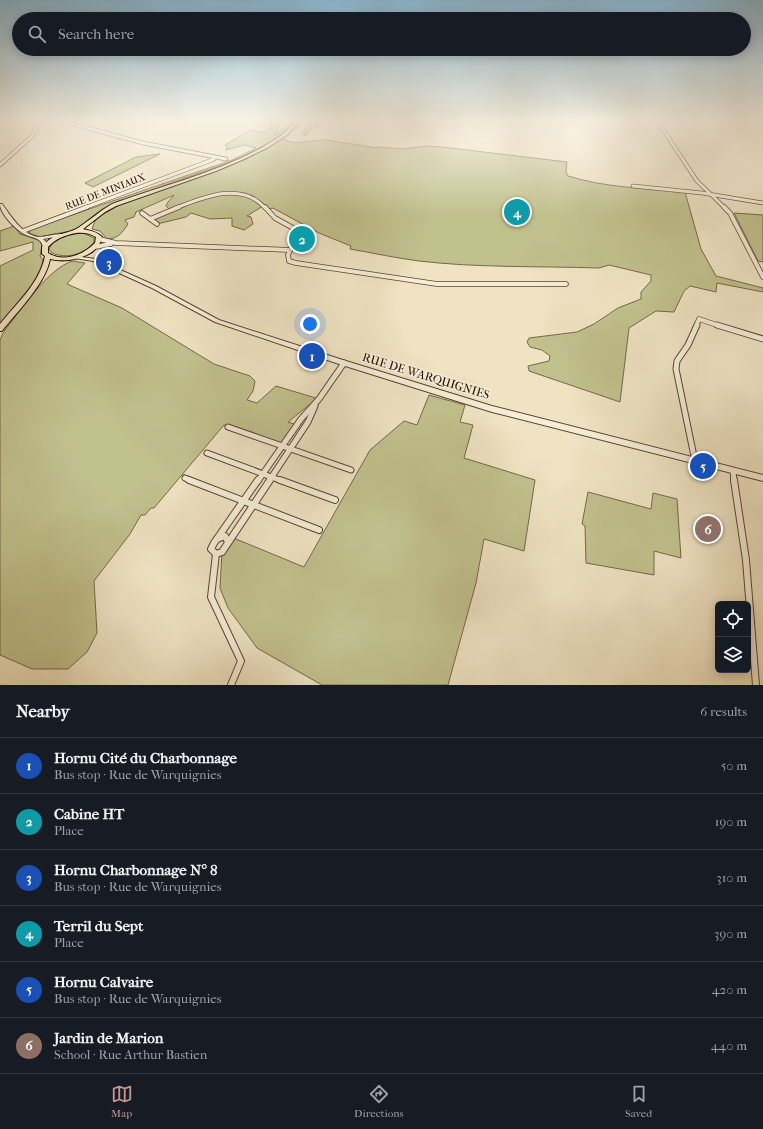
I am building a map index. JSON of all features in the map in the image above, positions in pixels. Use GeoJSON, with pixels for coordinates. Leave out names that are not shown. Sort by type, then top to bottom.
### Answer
{"type":"FeatureCollection","features":[{"type":"Feature","properties":{"kind":"main road"},"geometry":{"type":"LineString","coordinates":[[74,232],[114,205],[234,162],[259,151]]}},
{"type":"Feature","properties":{"kind":"main road"},"geometry":{"type":"LineString","coordinates":[[90,222],[89,226],[91,232]]}},
{"type":"Feature","properties":{"kind":"main road"},"geometry":{"type":"LineString","coordinates":[[44,269],[63,259],[76,257],[93,249],[99,239],[97,235],[91,232],[74,232],[62,235],[48,243],[45,247],[45,254],[63,259]]}},
{"type":"Feature","properties":{"kind":"main road"},"geometry":{"type":"LineString","coordinates":[[0,329],[30,291],[44,269],[48,256]]}},
{"type":"Feature","properties":{"kind":"street"},"geometry":{"type":"LineString","coordinates":[[0,165],[16,151]]}},
{"type":"Feature","properties":{"kind":"street"},"geometry":{"type":"LineString","coordinates":[[183,151],[226,159]]}},
{"type":"Feature","properties":{"kind":"street"},"geometry":{"type":"LineString","coordinates":[[677,151],[697,181],[730,213],[763,277]]}},
{"type":"Feature","properties":{"kind":"street","name":"RUE DE MINIAUX"},"geometry":{"type":"LineString","coordinates":[[23,232],[140,186],[212,160],[214,159],[213,157]]}},
{"type":"Feature","properties":{"kind":"street"},"geometry":{"type":"LineString","coordinates":[[633,186],[763,203]]}},
{"type":"Feature","properties":{"kind":"street"},"geometry":{"type":"LineString","coordinates":[[150,219],[206,197],[224,193],[248,195],[260,201],[266,210],[279,221],[296,229],[298,233],[290,250],[288,259],[296,263],[416,282],[566,284]]}},
{"type":"Feature","properties":{"kind":"street"},"geometry":{"type":"LineString","coordinates":[[0,205],[23,232],[39,238],[62,235]]}},
{"type":"Feature","properties":{"kind":"street"},"geometry":{"type":"LineString","coordinates":[[142,213],[157,224]]}},
{"type":"Feature","properties":{"kind":"street"},"geometry":{"type":"LineString","coordinates":[[39,238],[45,247]]}},
{"type":"Feature","properties":{"kind":"street"},"geometry":{"type":"LineString","coordinates":[[99,239],[116,243],[290,250]]}},
{"type":"Feature","properties":{"kind":"street"},"geometry":{"type":"LineString","coordinates":[[94,260],[90,256],[93,249],[116,243]]}},
{"type":"Feature","properties":{"kind":"street","name":"RUE DE WARQUIGNIES"},"geometry":{"type":"LineString","coordinates":[[76,257],[94,260],[154,287],[217,321],[344,363],[492,409],[763,478]]}},
{"type":"Feature","properties":{"kind":"street"},"geometry":{"type":"LineString","coordinates":[[695,461],[676,369],[677,361],[688,345],[699,319],[763,339]]}},
{"type":"Feature","properties":{"kind":"street"},"geometry":{"type":"LineString","coordinates":[[216,554],[211,549],[215,542],[301,419],[319,399],[344,363]]}},
{"type":"Feature","properties":{"kind":"street"},"geometry":{"type":"LineString","coordinates":[[216,554],[222,552],[308,422],[319,399]]}},
{"type":"Feature","properties":{"kind":"street"},"geometry":{"type":"LineString","coordinates":[[228,427],[350,470]]}},
{"type":"Feature","properties":{"kind":"street"},"geometry":{"type":"LineString","coordinates":[[207,453],[335,500]]}},
{"type":"Feature","properties":{"kind":"street"},"geometry":{"type":"LineString","coordinates":[[733,471],[746,560],[754,640],[756,685]]}},
{"type":"Feature","properties":{"kind":"street"},"geometry":{"type":"LineString","coordinates":[[185,478],[319,530]]}},
{"type":"Feature","properties":{"kind":"street"},"geometry":{"type":"LineString","coordinates":[[215,542],[225,536],[228,542]]}},
{"type":"Feature","properties":{"kind":"street"},"geometry":{"type":"LineString","coordinates":[[216,554],[211,597],[241,661],[231,685]]}},
{"type":"Feature","properties":{"kind":"green space"},"geometry":{"type":"Polygon","coordinates":[[[250,151],[475,151],[567,162],[566,172],[568,176],[582,180],[626,187],[685,192],[701,249],[716,276],[763,288],[763,292],[717,283],[716,292],[690,286],[684,291],[674,312],[656,311],[629,328],[620,402],[529,371],[528,366],[549,361],[550,356],[542,350],[530,347],[527,342],[529,338],[577,332],[594,324],[618,308],[641,299],[641,292],[651,281],[651,275],[609,265],[599,268],[486,266],[419,261],[393,257],[350,249],[351,246],[319,233],[273,208],[266,210],[263,206],[247,216],[251,217],[253,224],[244,230],[232,226],[232,218],[210,219],[191,213],[186,217],[157,224],[150,219],[170,210],[166,206],[174,195],[136,212],[134,217],[125,220],[128,224],[122,232],[114,238],[107,239],[100,231],[92,229],[95,221],[121,204],[234,162],[233,161],[117,202],[102,209],[79,227],[70,231],[39,237],[29,233],[31,229],[232,160],[250,151]]]}},
{"type":"Feature","properties":{"kind":"green space"},"geometry":{"type":"Polygon","coordinates":[[[160,154],[93,187],[85,183],[136,157],[160,154]]]}},
{"type":"Feature","properties":{"kind":"green space"},"geometry":{"type":"Polygon","coordinates":[[[734,213],[763,215],[763,262],[758,261],[734,213]]]}},
{"type":"Feature","properties":{"kind":"green space"},"geometry":{"type":"Polygon","coordinates":[[[14,226],[20,234],[39,240],[42,245],[40,256],[43,260],[41,268],[32,285],[0,324],[0,266],[33,250],[33,242],[0,251],[0,231],[14,226]]]}},
{"type":"Feature","properties":{"kind":"green space"},"geometry":{"type":"Polygon","coordinates":[[[83,233],[94,238],[94,242],[86,250],[80,253],[63,256],[52,253],[49,249],[55,241],[63,236],[83,233]]]}},
{"type":"Feature","properties":{"kind":"green space"},"geometry":{"type":"Polygon","coordinates":[[[73,261],[85,263],[67,284],[122,308],[214,364],[250,376],[255,381],[253,391],[247,400],[257,403],[276,386],[319,399],[314,405],[309,405],[288,422],[297,425],[283,446],[224,425],[154,508],[151,508],[145,515],[141,515],[130,534],[94,581],[97,633],[87,652],[68,669],[32,669],[0,655],[0,340],[3,333],[17,314],[44,281],[64,265],[73,261]]]}},
{"type":"Feature","properties":{"kind":"green space"},"geometry":{"type":"Polygon","coordinates":[[[429,395],[465,405],[460,422],[473,425],[464,458],[535,480],[524,551],[484,539],[476,583],[448,685],[322,685],[257,648],[228,608],[220,588],[222,552],[231,537],[304,567],[370,450],[404,421],[417,425],[429,395]]]}},
{"type":"Feature","properties":{"kind":"green space"},"geometry":{"type":"Polygon","coordinates":[[[588,492],[651,509],[653,493],[677,499],[681,558],[654,551],[654,575],[586,563],[585,526],[582,524],[588,492]]]}},
{"type":"Feature","properties":{"kind":"place","name":"Terril du Sept"},"geometry":{"type":"Point","coordinates":[517,212]}},
{"type":"Feature","properties":{"kind":"place","name":"Cabine HT"},"geometry":{"type":"Point","coordinates":[302,239]}},
{"type":"Feature","properties":{"kind":"place","name":"Hornu Charbonnage N° 8"},"geometry":{"type":"Point","coordinates":[109,262]}},
{"type":"Feature","properties":{"kind":"place","name":"Hornu Cité du Charbonnage"},"geometry":{"type":"Point","coordinates":[312,356]}},
{"type":"Feature","properties":{"kind":"place","name":"Hornu Calvaire"},"geometry":{"type":"Point","coordinates":[703,466]}},
{"type":"Feature","properties":{"kind":"place","name":"Jardin de Marion"},"geometry":{"type":"Point","coordinates":[708,529]}}]}
